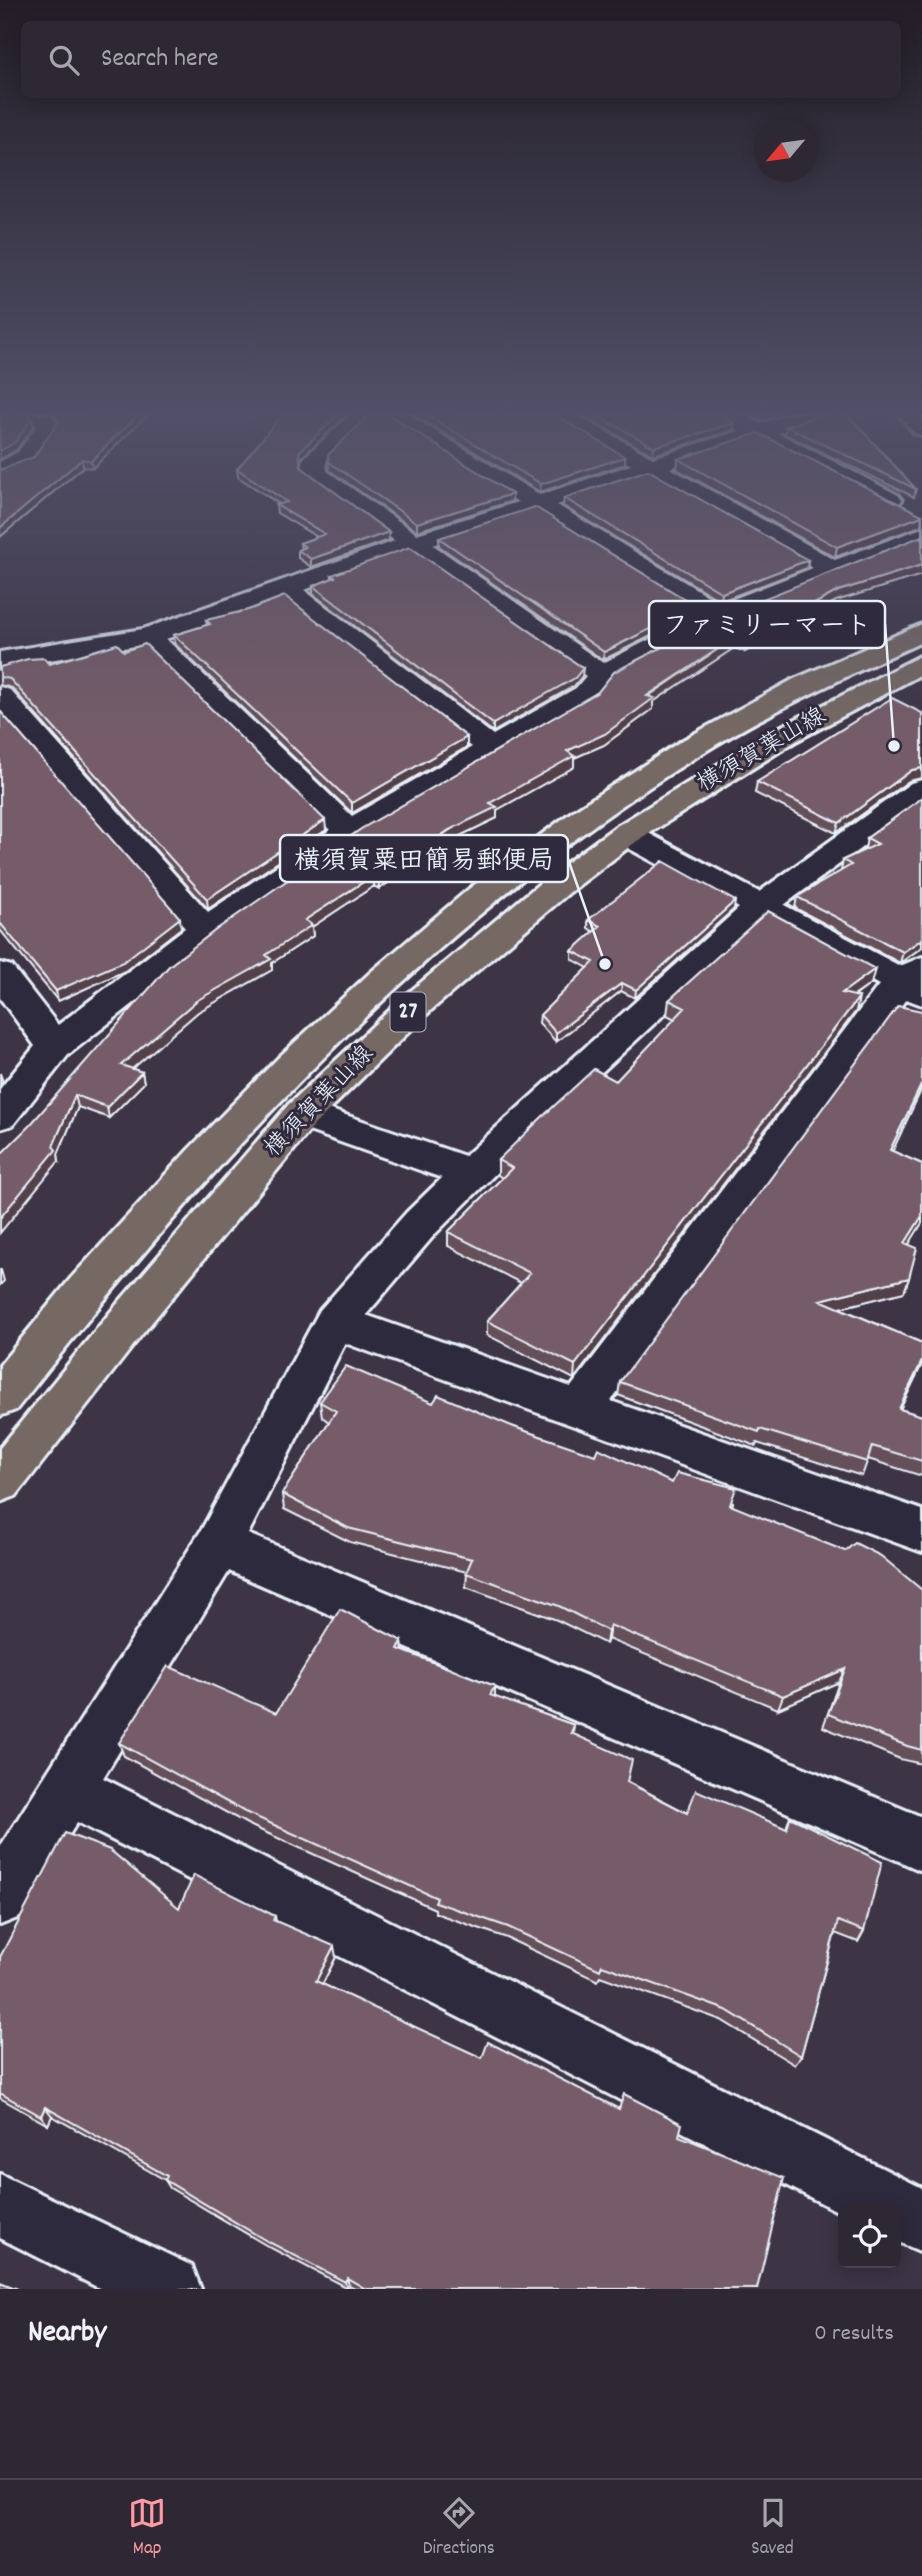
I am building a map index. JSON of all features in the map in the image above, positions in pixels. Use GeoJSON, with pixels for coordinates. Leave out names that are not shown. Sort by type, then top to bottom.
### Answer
{"type":"FeatureCollection","features":[{"type":"Feature","properties":{"kind":"main road","name":"横須賀葉山線"},"geometry":{"type":"LineString","coordinates":[[0,1397],[114,1256],[263,1095],[409,955],[548,844],[662,764],[768,702],[922,632]]}},
{"type":"Feature","properties":{"kind":"main road","name":"横須賀葉山線"},"geometry":{"type":"LineString","coordinates":[[0,1482],[128,1321],[302,1114],[418,1003],[558,884],[626,834],[786,735],[922,663]]}},
{"type":"Feature","properties":{"kind":"street"},"geometry":{"type":"LineString","coordinates":[[386,521],[602,675]]}},
{"type":"Feature","properties":{"kind":"street"},"geometry":{"type":"LineString","coordinates":[[0,660],[148,636],[483,521]]}},
{"type":"Feature","properties":{"kind":"street"},"geometry":{"type":"LineString","coordinates":[[564,521],[719,614]]}},
{"type":"Feature","properties":{"kind":"street"},"geometry":{"type":"LineString","coordinates":[[746,521],[831,568]]}},
{"type":"Feature","properties":{"kind":"street"},"geometry":{"type":"LineString","coordinates":[[0,1115],[55,1046],[205,930],[349,831],[490,747],[586,694],[602,675],[719,614],[831,568],[922,535]]}},
{"type":"Feature","properties":{"kind":"street"},"geometry":{"type":"LineString","coordinates":[[285,587],[490,747]]}},
{"type":"Feature","properties":{"kind":"street"},"geometry":{"type":"LineString","coordinates":[[148,636],[349,831]]}},
{"type":"Feature","properties":{"kind":"street"},"geometry":{"type":"LineString","coordinates":[[0,696],[205,930]]}},
{"type":"Feature","properties":{"kind":"street"},"geometry":{"type":"LineString","coordinates":[[0,1897],[219,1544],[335,1322],[421,1223],[472,1173],[762,905],[922,789]]}},
{"type":"Feature","properties":{"kind":"street"},"geometry":{"type":"LineString","coordinates":[[579,1410],[915,981],[626,834]]}},
{"type":"Feature","properties":{"kind":"street"},"geometry":{"type":"LineString","coordinates":[[0,974],[55,1046]]}},
{"type":"Feature","properties":{"kind":"street"},"geometry":{"type":"LineString","coordinates":[[302,1114],[472,1173]]}},
{"type":"Feature","properties":{"kind":"street"},"geometry":{"type":"LineString","coordinates":[[335,1322],[922,1531]]}},
{"type":"Feature","properties":{"kind":"street"},"geometry":{"type":"LineString","coordinates":[[219,1544],[922,1844]]}},
{"type":"Feature","properties":{"kind":"street"},"geometry":{"type":"LineString","coordinates":[[68,1789],[922,2221]]}},
{"type":"Feature","properties":{"kind":"street"},"geometry":{"type":"LineString","coordinates":[[0,2205],[169,2289]]}},
{"type":"Feature","properties":{"kind":"building"},"geometry":{"type":"Polygon","coordinates":[[[0,521],[9,521],[0,528],[0,521]]]}},
{"type":"Feature","properties":{"kind":"building"},"geometry":{"type":"Polygon","coordinates":[[[303,521],[374,521],[389,532],[311,559],[298,550],[305,547],[300,543],[325,534],[303,521]]]}},
{"type":"Feature","properties":{"kind":"building"},"geometry":{"type":"Polygon","coordinates":[[[492,521],[557,521],[696,606],[604,652],[439,538],[492,521]]]}},
{"type":"Feature","properties":{"kind":"building"},"geometry":{"type":"Polygon","coordinates":[[[602,521],[738,521],[808,560],[722,593],[602,521]]]}},
{"type":"Feature","properties":{"kind":"building"},"geometry":{"type":"Polygon","coordinates":[[[790,521],[909,521],[837,547],[790,521]]]}},
{"type":"Feature","properties":{"kind":"building"},"geometry":{"type":"Polygon","coordinates":[[[922,536],[922,565],[838,591],[746,641],[736,637],[647,696],[654,698],[605,734],[567,751],[574,756],[490,803],[497,807],[449,830],[379,878],[374,875],[305,920],[312,925],[266,955],[271,959],[196,1001],[121,1065],[142,1072],[107,1107],[75,1095],[53,1146],[56,1150],[0,1218],[0,1155],[31,1124],[169,966],[217,929],[361,829],[598,692],[614,672],[730,612],[922,536]]]}},
{"type":"Feature","properties":{"kind":"building"},"geometry":{"type":"Polygon","coordinates":[[[410,547],[583,668],[575,678],[493,724],[313,586],[335,577],[332,575],[410,547]]]}},
{"type":"Feature","properties":{"kind":"building"},"geometry":{"type":"Polygon","coordinates":[[[285,596],[467,737],[352,803],[174,635],[210,624],[206,620],[248,610],[285,596]]]}},
{"type":"Feature","properties":{"kind":"building"},"geometry":{"type":"Polygon","coordinates":[[[117,644],[124,651],[145,644],[325,820],[207,899],[10,679],[0,677],[0,667],[28,659],[44,658],[49,664],[117,644]]]}},
{"type":"Feature","properties":{"kind":"building"},"geometry":{"type":"Polygon","coordinates":[[[892,698],[922,713],[922,768],[912,770],[839,823],[757,782],[892,698]]]}},
{"type":"Feature","properties":{"kind":"building"},"geometry":{"type":"Polygon","coordinates":[[[0,711],[180,918],[123,962],[56,991],[0,923],[0,711]]]}},
{"type":"Feature","properties":{"kind":"building"},"geometry":{"type":"Polygon","coordinates":[[[922,798],[922,939],[903,952],[797,897],[851,865],[843,860],[878,844],[867,838],[922,798]]]}},
{"type":"Feature","properties":{"kind":"building"},"geometry":{"type":"Polygon","coordinates":[[[663,861],[735,901],[636,990],[622,983],[556,1033],[540,1015],[594,962],[572,951],[600,926],[588,920],[663,861]]]}},
{"type":"Feature","properties":{"kind":"building"},"geometry":{"type":"Polygon","coordinates":[[[768,911],[875,969],[842,993],[859,997],[575,1365],[487,1321],[530,1273],[448,1232],[512,1168],[498,1160],[594,1069],[616,1081],[685,1008],[669,1000],[768,911]]]}},
{"type":"Feature","properties":{"kind":"building"},"geometry":{"type":"Polygon","coordinates":[[[898,1006],[922,1011],[922,1083],[890,1150],[922,1164],[922,1216],[905,1243],[917,1248],[909,1278],[820,1300],[922,1343],[922,1361],[899,1409],[922,1416],[922,1461],[872,1446],[867,1462],[760,1429],[759,1432],[620,1382],[898,1006]]]}},
{"type":"Feature","properties":{"kind":"building"},"geometry":{"type":"Polygon","coordinates":[[[346,1366],[433,1403],[438,1395],[514,1427],[595,1455],[598,1448],[672,1483],[677,1473],[736,1488],[730,1505],[845,1551],[855,1543],[881,1556],[922,1590],[922,1750],[828,1714],[845,1669],[783,1696],[610,1625],[608,1631],[559,1606],[466,1573],[472,1559],[348,1528],[282,1494],[336,1411],[320,1402],[346,1366]]]}},
{"type":"Feature","properties":{"kind":"building"},"geometry":{"type":"Polygon","coordinates":[[[340,1609],[402,1641],[398,1649],[495,1686],[490,1695],[574,1725],[571,1733],[632,1760],[627,1782],[687,1813],[696,1790],[787,1829],[790,1817],[882,1862],[864,1931],[838,1921],[801,2056],[726,2010],[602,1965],[600,1970],[508,1927],[435,1902],[437,1898],[245,1812],[119,1743],[168,1666],[276,1713],[340,1609]]]}},
{"type":"Feature","properties":{"kind":"building"},"geometry":{"type":"Polygon","coordinates":[[[65,1833],[110,1850],[179,1908],[194,1875],[275,1916],[273,1920],[334,1946],[316,1981],[482,2058],[488,2042],[619,2109],[624,2094],[682,2124],[679,2136],[784,2178],[757,2289],[366,2289],[347,2278],[345,2282],[265,2240],[165,2180],[167,2176],[45,2107],[41,2116],[0,2093],[0,1957],[65,1833]]]}},
{"type":"Feature","properties":{"kind":"building"},"geometry":{"type":"Polygon","coordinates":[[[0,2282],[18,2289],[0,2289],[0,2282]]]}},
{"type":"Feature","properties":{"kind":"place","name":"ファミリーマート"},"geometry":{"type":"Point","coordinates":[894,746]}},
{"type":"Feature","properties":{"kind":"place","name":"横須賀粟田簡易郵便局"},"geometry":{"type":"Point","coordinates":[605,964]}}]}
